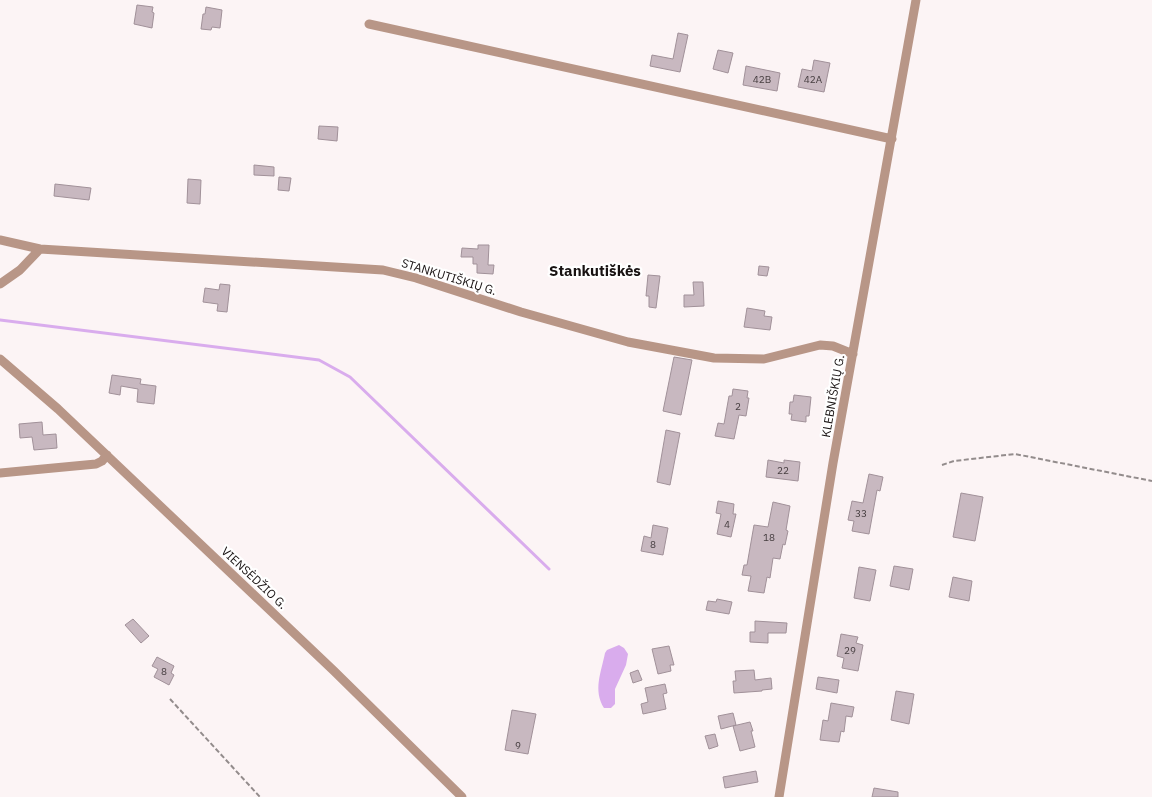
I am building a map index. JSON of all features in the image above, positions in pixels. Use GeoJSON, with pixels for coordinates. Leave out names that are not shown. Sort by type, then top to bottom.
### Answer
{"type":"FeatureCollection","features":[{"type":"Feature","properties":{"kind":"street","name":"KLEBNIŠKIŲ G."},"geometry":{"type":"LineString","coordinates":[[779,797],[828,492],[916,0]]}},
{"type":"Feature","properties":{"kind":"street"},"geometry":{"type":"LineString","coordinates":[[369,24],[892,139]]}},
{"type":"Feature","properties":{"kind":"street","name":"STANKUTIŠKIŲ G."},"geometry":{"type":"LineString","coordinates":[[0,240],[40,249],[383,270],[416,278],[521,312],[628,342],[714,358],[764,359],[820,346],[833,346],[853,354]]}},
{"type":"Feature","properties":{"kind":"street"},"geometry":{"type":"LineString","coordinates":[[0,284],[20,270],[40,249]]}},
{"type":"Feature","properties":{"kind":"street","name":"VIENSĖDŽIO G."},"geometry":{"type":"LineString","coordinates":[[0,359],[58,409],[107,455],[334,671],[462,797]]}},
{"type":"Feature","properties":{"kind":"street"},"geometry":{"type":"LineString","coordinates":[[0,473],[96,464],[107,455]]}},
{"type":"Feature","properties":{"kind":"path"},"geometry":{"type":"LineString","coordinates":[[942,465],[954,461],[1015,454],[1152,481]]}},
{"type":"Feature","properties":{"kind":"path"},"geometry":{"type":"LineString","coordinates":[[170,699],[260,797]]}},
{"type":"Feature","properties":{"kind":"shaded area"},"geometry":{"type":"Polygon","coordinates":[[[619,645],[628,654],[626,665],[615,689],[615,704],[611,708],[604,708],[598,688],[605,653],[607,650],[619,645]]]}},
{"type":"Feature","properties":{"kind":"building"},"geometry":{"type":"Polygon","coordinates":[[[137,5],[153,7],[152,28],[134,24],[137,5]]]}},
{"type":"Feature","properties":{"kind":"building"},"geometry":{"type":"Polygon","coordinates":[[[206,7],[222,10],[220,28],[212,27],[211,30],[201,29],[206,7]]]}},
{"type":"Feature","properties":{"kind":"building"},"geometry":{"type":"Polygon","coordinates":[[[678,33],[688,35],[680,72],[650,66],[652,55],[673,59],[678,33]]]}},
{"type":"Feature","properties":{"kind":"building"},"geometry":{"type":"Polygon","coordinates":[[[718,50],[733,53],[728,73],[713,69],[718,50]]]}},
{"type":"Feature","properties":{"kind":"building"},"geometry":{"type":"Polygon","coordinates":[[[814,60],[830,63],[824,92],[798,87],[802,69],[812,71],[814,60]]]}},
{"type":"Feature","properties":{"kind":"building"},"geometry":{"type":"Polygon","coordinates":[[[746,66],[780,73],[777,91],[743,85],[746,66]]]}},
{"type":"Feature","properties":{"kind":"building"},"geometry":{"type":"Polygon","coordinates":[[[319,126],[338,127],[337,141],[318,139],[319,126]]]}},
{"type":"Feature","properties":{"kind":"building"},"geometry":{"type":"Polygon","coordinates":[[[254,165],[274,167],[274,176],[254,175],[254,165]]]}},
{"type":"Feature","properties":{"kind":"building"},"geometry":{"type":"Polygon","coordinates":[[[279,177],[291,178],[289,191],[278,190],[279,177]]]}},
{"type":"Feature","properties":{"kind":"building"},"geometry":{"type":"Polygon","coordinates":[[[188,179],[201,180],[200,204],[187,203],[188,179]]]}},
{"type":"Feature","properties":{"kind":"building"},"geometry":{"type":"Polygon","coordinates":[[[55,184],[91,188],[89,200],[54,196],[55,184]]]}},
{"type":"Feature","properties":{"kind":"building"},"geometry":{"type":"Polygon","coordinates":[[[478,245],[489,245],[488,265],[494,265],[493,274],[477,273],[477,264],[473,264],[473,257],[461,257],[462,248],[478,249],[478,245]]]}},
{"type":"Feature","properties":{"kind":"building"},"geometry":{"type":"Polygon","coordinates":[[[759,266],[769,267],[767,276],[758,275],[759,266]]]}},
{"type":"Feature","properties":{"kind":"building"},"geometry":{"type":"Polygon","coordinates":[[[648,275],[660,276],[656,308],[649,307],[649,296],[646,296],[648,275]]]}},
{"type":"Feature","properties":{"kind":"building"},"geometry":{"type":"Polygon","coordinates":[[[693,282],[703,282],[704,306],[684,307],[684,295],[694,295],[693,282]]]}},
{"type":"Feature","properties":{"kind":"building"},"geometry":{"type":"Polygon","coordinates":[[[220,284],[230,285],[227,312],[217,311],[218,304],[203,302],[205,288],[219,290],[220,284]]]}},
{"type":"Feature","properties":{"kind":"building"},"geometry":{"type":"Polygon","coordinates":[[[747,308],[765,311],[764,316],[772,317],[770,330],[744,327],[747,308]]]}},
{"type":"Feature","properties":{"kind":"building"},"geometry":{"type":"Polygon","coordinates":[[[674,357],[692,360],[681,415],[663,411],[674,357]]]}},
{"type":"Feature","properties":{"kind":"building"},"geometry":{"type":"Polygon","coordinates":[[[112,375],[141,379],[140,384],[156,386],[154,404],[137,402],[138,389],[121,386],[120,395],[109,393],[112,375]]]}},
{"type":"Feature","properties":{"kind":"building"},"geometry":{"type":"Polygon","coordinates":[[[733,389],[748,391],[747,398],[749,398],[746,416],[739,415],[734,439],[715,436],[718,423],[724,424],[729,396],[732,396],[733,389]]]}},
{"type":"Feature","properties":{"kind":"building"},"geometry":{"type":"Polygon","coordinates":[[[794,395],[811,397],[809,416],[806,416],[806,422],[791,420],[792,414],[789,414],[790,402],[793,402],[794,395]]]}},
{"type":"Feature","properties":{"kind":"building"},"geometry":{"type":"Polygon","coordinates":[[[42,422],[43,435],[56,434],[57,448],[34,450],[32,437],[20,438],[19,424],[42,422]]]}},
{"type":"Feature","properties":{"kind":"building"},"geometry":{"type":"Polygon","coordinates":[[[666,430],[680,433],[670,485],[657,482],[666,430]]]}},
{"type":"Feature","properties":{"kind":"building"},"geometry":{"type":"Polygon","coordinates":[[[768,460],[784,463],[784,460],[800,462],[798,481],[766,477],[768,460]]]}},
{"type":"Feature","properties":{"kind":"building"},"geometry":{"type":"Polygon","coordinates":[[[869,474],[883,477],[880,491],[877,490],[869,534],[852,531],[854,521],[848,520],[852,501],[863,503],[869,474]]]}},
{"type":"Feature","properties":{"kind":"building"},"geometry":{"type":"Polygon","coordinates":[[[961,493],[983,497],[975,541],[953,537],[961,493]]]}},
{"type":"Feature","properties":{"kind":"building"},"geometry":{"type":"Polygon","coordinates":[[[718,501],[734,504],[733,514],[736,514],[731,537],[717,534],[721,514],[716,513],[718,501]]]}},
{"type":"Feature","properties":{"kind":"building"},"geometry":{"type":"Polygon","coordinates":[[[773,502],[790,506],[785,545],[783,544],[780,559],[773,558],[770,578],[767,577],[764,593],[748,591],[751,576],[742,575],[744,565],[747,565],[754,525],[768,527],[773,502]]]}},
{"type":"Feature","properties":{"kind":"building"},"geometry":{"type":"Polygon","coordinates":[[[653,525],[668,528],[663,555],[641,551],[644,536],[651,538],[653,525]]]}},
{"type":"Feature","properties":{"kind":"building"},"geometry":{"type":"Polygon","coordinates":[[[894,566],[913,569],[909,590],[890,586],[894,566]]]}},
{"type":"Feature","properties":{"kind":"building"},"geometry":{"type":"Polygon","coordinates":[[[859,567],[876,570],[870,601],[854,598],[859,567]]]}},
{"type":"Feature","properties":{"kind":"building"},"geometry":{"type":"Polygon","coordinates":[[[953,577],[972,581],[969,601],[949,597],[953,577]]]}},
{"type":"Feature","properties":{"kind":"building"},"geometry":{"type":"Polygon","coordinates":[[[717,599],[732,602],[729,614],[706,610],[708,601],[716,602],[717,599]]]}},
{"type":"Feature","properties":{"kind":"building"},"geometry":{"type":"Polygon","coordinates":[[[133,619],[149,636],[141,643],[125,625],[133,619]]]}},
{"type":"Feature","properties":{"kind":"building"},"geometry":{"type":"Polygon","coordinates":[[[755,621],[787,623],[786,633],[768,633],[768,643],[750,642],[750,632],[755,632],[755,621]]]}},
{"type":"Feature","properties":{"kind":"building"},"geometry":{"type":"Polygon","coordinates":[[[841,634],[858,637],[856,643],[863,645],[858,671],[842,668],[844,658],[837,656],[841,634]]]}},
{"type":"Feature","properties":{"kind":"building"},"geometry":{"type":"Polygon","coordinates":[[[669,646],[674,665],[670,665],[671,671],[658,674],[652,649],[669,646]]]}},
{"type":"Feature","properties":{"kind":"building"},"geometry":{"type":"Polygon","coordinates":[[[157,657],[174,666],[171,673],[174,675],[169,685],[154,677],[158,669],[152,666],[157,657]]]}},
{"type":"Feature","properties":{"kind":"building"},"geometry":{"type":"Polygon","coordinates":[[[638,670],[642,680],[633,683],[630,673],[638,670]]]}},
{"type":"Feature","properties":{"kind":"building"},"geometry":{"type":"Polygon","coordinates":[[[754,670],[755,680],[771,678],[772,689],[734,693],[733,681],[736,681],[735,671],[754,670]]]}},
{"type":"Feature","properties":{"kind":"building"},"geometry":{"type":"Polygon","coordinates":[[[818,677],[839,680],[837,693],[816,689],[818,677]]]}},
{"type":"Feature","properties":{"kind":"building"},"geometry":{"type":"Polygon","coordinates":[[[665,684],[667,693],[663,694],[666,709],[643,714],[641,704],[648,702],[645,688],[665,684]]]}},
{"type":"Feature","properties":{"kind":"building"},"geometry":{"type":"Polygon","coordinates":[[[896,691],[914,694],[909,724],[891,720],[896,691]]]}},
{"type":"Feature","properties":{"kind":"building"},"geometry":{"type":"Polygon","coordinates":[[[831,703],[854,707],[852,717],[846,716],[844,732],[841,731],[839,742],[820,740],[823,720],[828,721],[831,703]]]}},
{"type":"Feature","properties":{"kind":"building"},"geometry":{"type":"Polygon","coordinates":[[[512,710],[536,714],[528,754],[505,750],[512,710]]]}},
{"type":"Feature","properties":{"kind":"building"},"geometry":{"type":"Polygon","coordinates":[[[733,713],[736,725],[721,729],[718,716],[733,713]]]}},
{"type":"Feature","properties":{"kind":"building"},"geometry":{"type":"Polygon","coordinates":[[[750,722],[755,747],[740,751],[733,726],[750,722]]]}},
{"type":"Feature","properties":{"kind":"building"},"geometry":{"type":"Polygon","coordinates":[[[715,734],[718,746],[709,749],[705,736],[715,734]]]}},
{"type":"Feature","properties":{"kind":"building"},"geometry":{"type":"Polygon","coordinates":[[[756,771],[758,782],[725,788],[723,777],[756,771]]]}},
{"type":"Feature","properties":{"kind":"building"},"geometry":{"type":"Polygon","coordinates":[[[874,788],[898,792],[898,797],[872,797],[874,788]]]}},
{"type":"Feature","properties":{"kind":"waterway"},"geometry":{"type":"LineString","coordinates":[[0,320],[319,360],[350,377],[549,569]]}},
{"type":"Feature","properties":{"kind":"district","name":"Stankutiškės"},"geometry":{"type":"Point","coordinates":[595,271]}}]}
